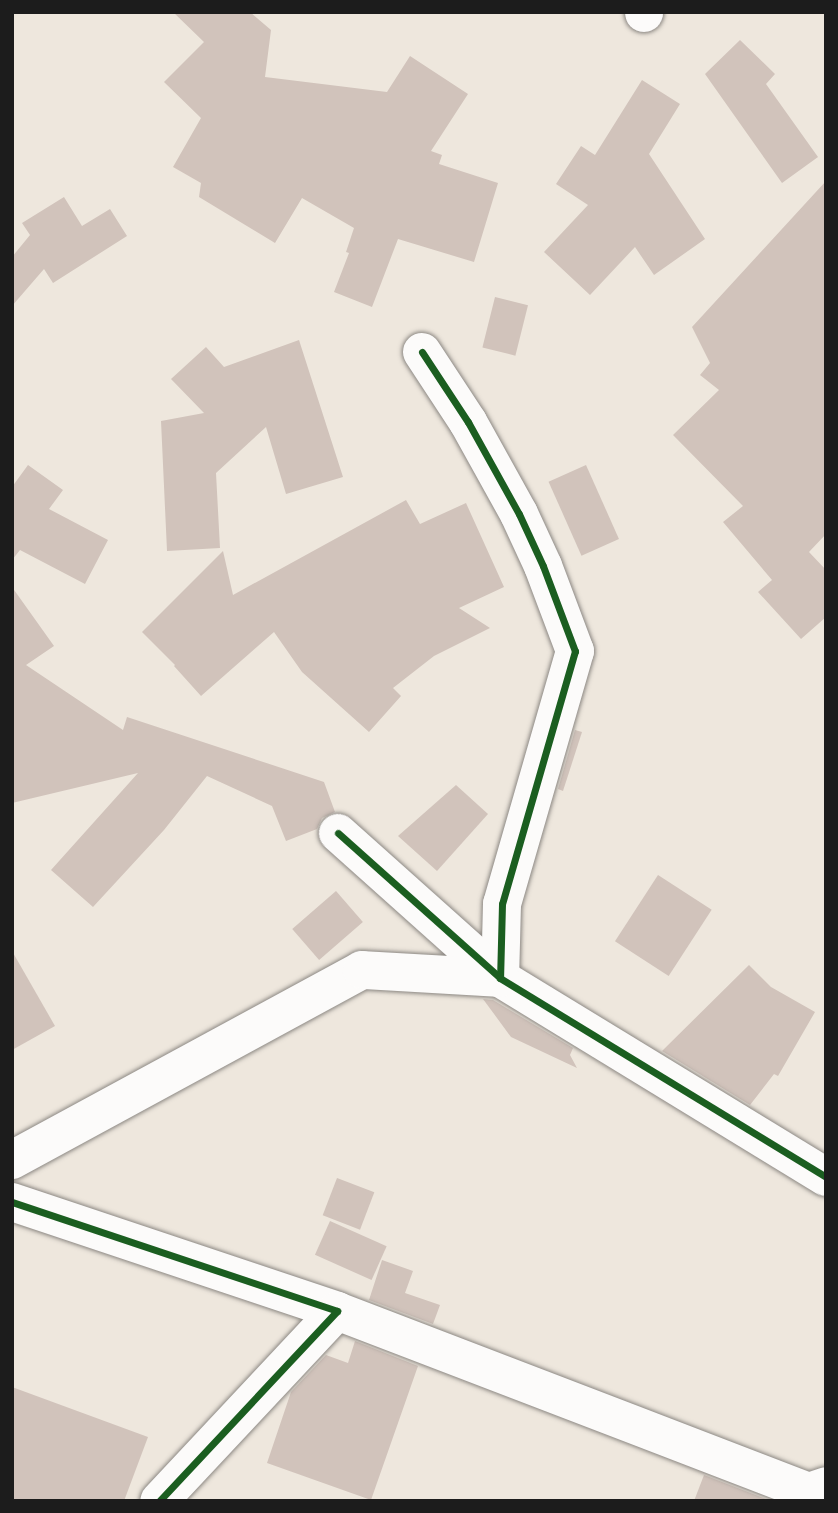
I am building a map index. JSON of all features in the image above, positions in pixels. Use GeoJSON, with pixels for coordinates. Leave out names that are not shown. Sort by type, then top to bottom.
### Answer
{"type":"FeatureCollection","features":[{"type":"Feature","properties":{"kind":"street"},"geometry":{"type":"LineString","coordinates":[[422,352],[468,422],[519,514],[543,566],[575,651],[502,904],[500,978]]}},
{"type":"Feature","properties":{"kind":"street"},"geometry":{"type":"LineString","coordinates":[[338,833],[500,978],[826,1177]]}},
{"type":"Feature","properties":{"kind":"street"},"geometry":{"type":"LineString","coordinates":[[12,1160],[362,970],[500,978]]}},
{"type":"Feature","properties":{"kind":"street"},"geometry":{"type":"LineString","coordinates":[[12,1202],[337,1311],[814,1493]]}},
{"type":"Feature","properties":{"kind":"street"},"geometry":{"type":"LineString","coordinates":[[159,1501],[337,1311]]}},
{"type":"Feature","properties":{"kind":"building"},"geometry":{"type":"Polygon","coordinates":[[[173,12],[250,12],[271,30],[265,77],[387,92],[410,56],[468,94],[431,151],[442,155],[439,164],[498,183],[474,262],[398,239],[372,307],[334,292],[349,253],[346,252],[354,228],[302,198],[275,243],[199,197],[201,183],[173,167],[201,118],[164,82],[204,42],[173,12]]]}},
{"type":"Feature","properties":{"kind":"building"},"geometry":{"type":"Polygon","coordinates":[[[740,40],[775,74],[766,84],[818,157],[782,183],[705,74],[740,40]]]}},
{"type":"Feature","properties":{"kind":"building"},"geometry":{"type":"Polygon","coordinates":[[[642,80],[680,104],[649,154],[705,239],[654,275],[635,247],[590,295],[544,252],[588,205],[556,184],[581,146],[595,155],[642,80]]]}},
{"type":"Feature","properties":{"kind":"building"},"geometry":{"type":"Polygon","coordinates":[[[826,181],[826,534],[809,552],[826,570],[826,617],[801,639],[758,592],[772,580],[723,522],[743,506],[673,435],[719,390],[700,375],[710,363],[692,327],[826,181]]]}},
{"type":"Feature","properties":{"kind":"building"},"geometry":{"type":"Polygon","coordinates":[[[64,197],[82,226],[110,209],[127,236],[53,283],[44,269],[12,306],[12,257],[30,235],[22,223],[64,197]]]}},
{"type":"Feature","properties":{"kind":"building"},"geometry":{"type":"Polygon","coordinates":[[[495,297],[528,305],[515,356],[482,347],[495,297]]]}},
{"type":"Feature","properties":{"kind":"building"},"geometry":{"type":"Polygon","coordinates":[[[299,340],[343,477],[286,494],[266,427],[216,473],[220,548],[167,551],[161,421],[204,413],[171,379],[206,347],[224,367],[299,340]]]}},
{"type":"Feature","properties":{"kind":"building"},"geometry":{"type":"Polygon","coordinates":[[[28,465],[63,490],[49,509],[108,540],[85,584],[20,550],[12,560],[12,487],[28,465]]]}},
{"type":"Feature","properties":{"kind":"building"},"geometry":{"type":"Polygon","coordinates":[[[586,465],[619,539],[581,556],[549,482],[586,465]]]}},
{"type":"Feature","properties":{"kind":"building"},"geometry":{"type":"Polygon","coordinates":[[[406,500],[420,524],[466,503],[504,587],[459,608],[490,628],[434,656],[393,688],[401,696],[369,732],[302,672],[274,632],[201,696],[142,632],[223,551],[233,595],[406,500]]]}},
{"type":"Feature","properties":{"kind":"building"},"geometry":{"type":"Polygon","coordinates":[[[12,587],[54,646],[26,665],[123,730],[127,717],[324,782],[335,812],[322,818],[317,829],[286,841],[272,806],[207,776],[164,830],[93,907],[51,870],[138,773],[12,803],[12,587]]]}},
{"type":"Feature","properties":{"kind":"building"},"geometry":{"type":"Polygon","coordinates":[[[575,730],[582,732],[563,791],[558,789],[575,730]]]}},
{"type":"Feature","properties":{"kind":"building"},"geometry":{"type":"Polygon","coordinates":[[[456,785],[488,814],[437,871],[398,836],[456,785]]]}},
{"type":"Feature","properties":{"kind":"building"},"geometry":{"type":"Polygon","coordinates":[[[658,875],[712,910],[669,976],[615,941],[658,875]]]}},
{"type":"Feature","properties":{"kind":"building"},"geometry":{"type":"Polygon","coordinates":[[[336,891],[363,922],[319,960],[292,929],[336,891]]]}},
{"type":"Feature","properties":{"kind":"building"},"geometry":{"type":"Polygon","coordinates":[[[12,951],[55,1026],[12,1050],[12,951]]]}},
{"type":"Feature","properties":{"kind":"building"},"geometry":{"type":"Polygon","coordinates":[[[749,965],[771,987],[815,1012],[778,1076],[774,1074],[750,1105],[662,1051],[749,965]]]}},
{"type":"Feature","properties":{"kind":"building"},"geometry":{"type":"Polygon","coordinates":[[[483,999],[493,1000],[573,1048],[570,1055],[577,1068],[511,1037],[483,999]]]}},
{"type":"Feature","properties":{"kind":"building"},"geometry":{"type":"Polygon","coordinates":[[[337,1178],[374,1192],[360,1230],[323,1215],[337,1178]]]}},
{"type":"Feature","properties":{"kind":"building"},"geometry":{"type":"Polygon","coordinates":[[[330,1221],[387,1246],[372,1280],[315,1255],[330,1221]]]}},
{"type":"Feature","properties":{"kind":"building"},"geometry":{"type":"Polygon","coordinates":[[[382,1260],[413,1271],[405,1293],[440,1305],[433,1324],[369,1300],[382,1260]]]}},
{"type":"Feature","properties":{"kind":"building"},"geometry":{"type":"Polygon","coordinates":[[[355,1341],[418,1366],[371,1500],[267,1463],[291,1392],[326,1355],[348,1363],[355,1341]]]}},
{"type":"Feature","properties":{"kind":"building"},"geometry":{"type":"Polygon","coordinates":[[[12,1387],[148,1437],[124,1501],[12,1501],[12,1387]]]}},
{"type":"Feature","properties":{"kind":"building"},"geometry":{"type":"Polygon","coordinates":[[[704,1475],[771,1501],[694,1501],[704,1475]]]}},
{"type":"Feature","properties":{"kind":"cycle path"},"geometry":{"type":"LineString","coordinates":[[422,352],[468,422],[519,514],[543,566],[575,651],[502,904],[500,978]]}},
{"type":"Feature","properties":{"kind":"cycle path"},"geometry":{"type":"LineString","coordinates":[[338,833],[500,978],[826,1177]]}},
{"type":"Feature","properties":{"kind":"cycle path"},"geometry":{"type":"LineString","coordinates":[[12,1202],[337,1311],[159,1501]]}}]}
